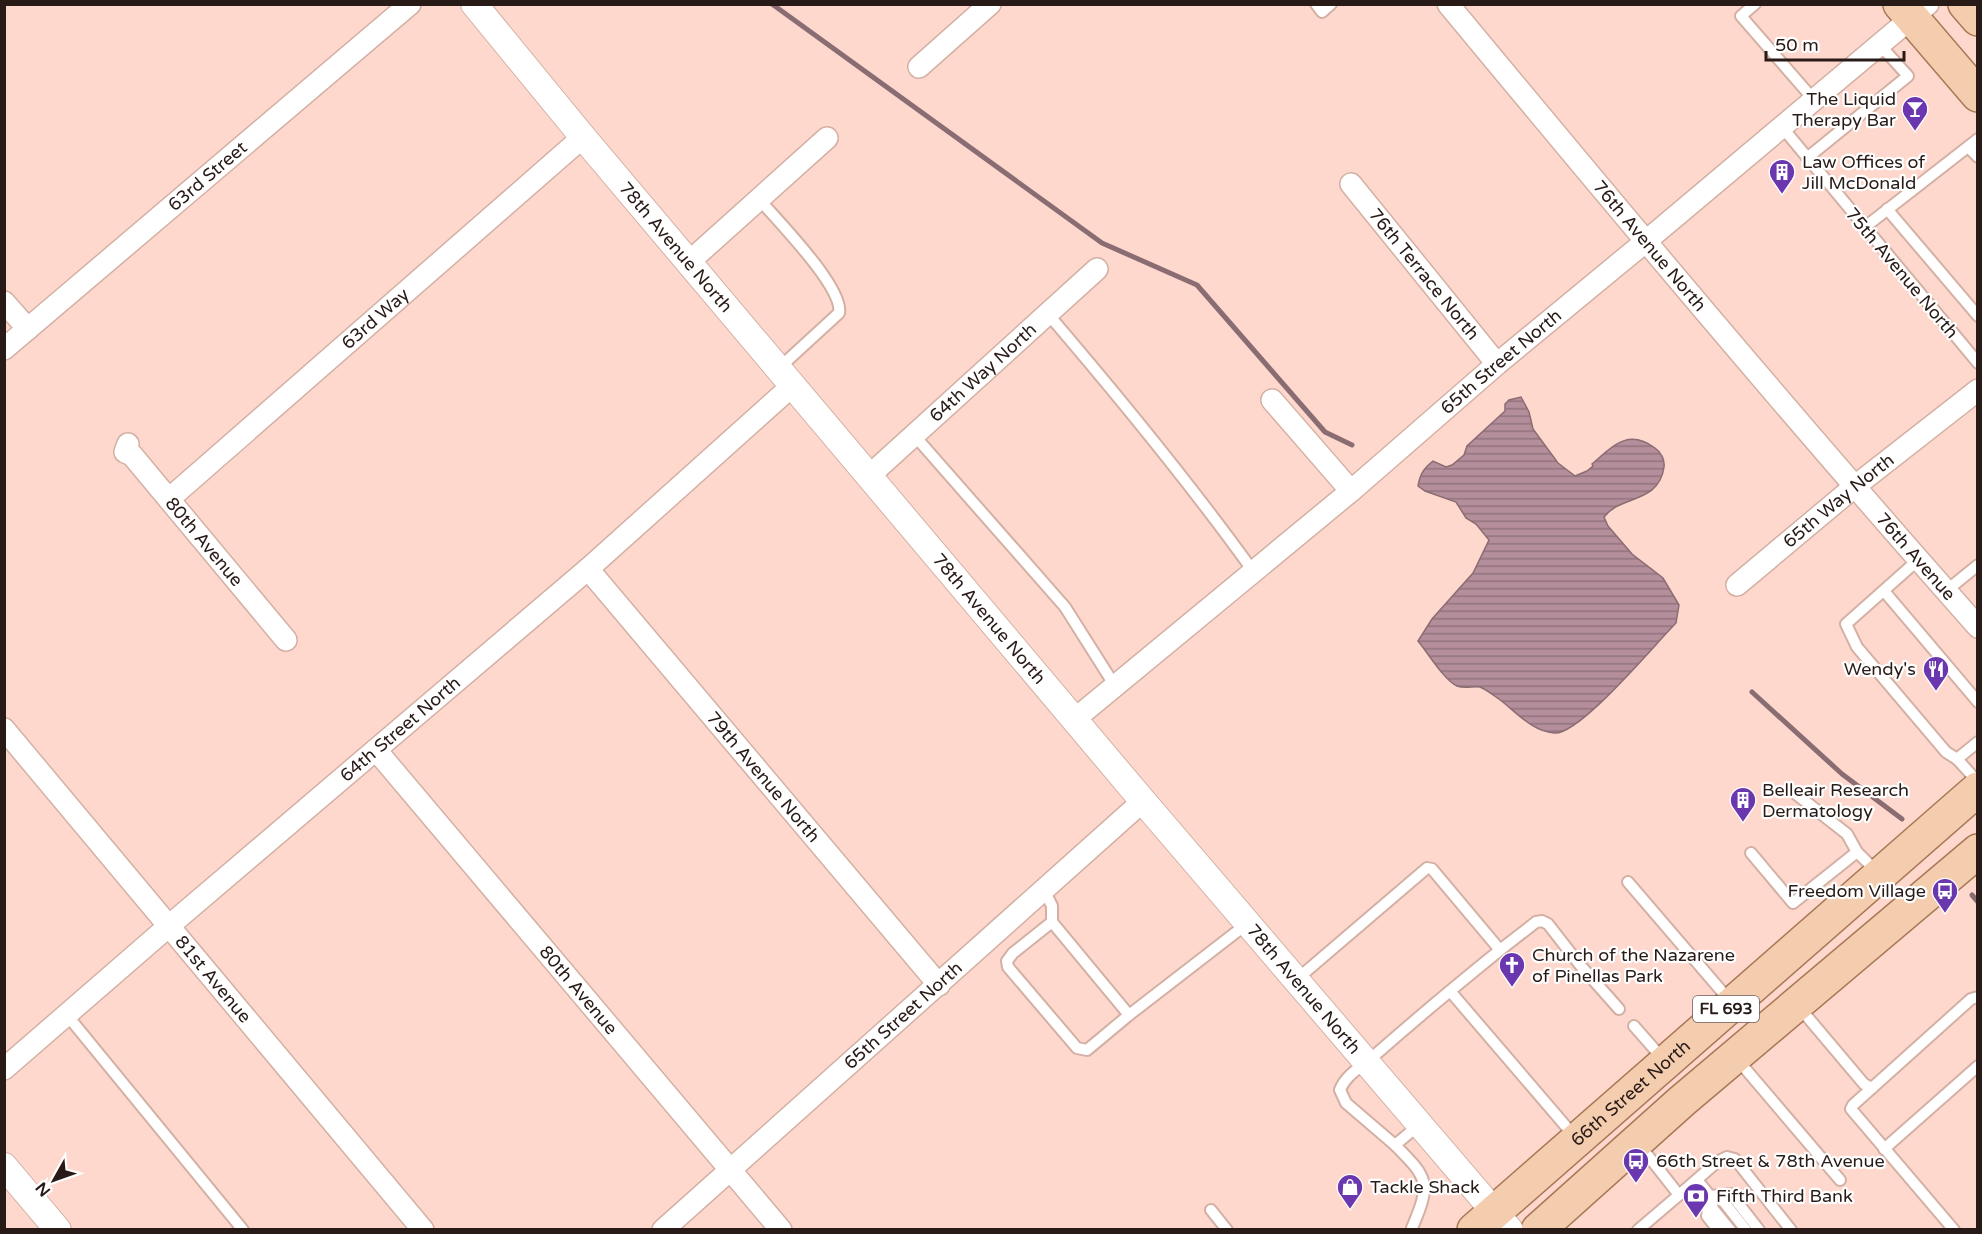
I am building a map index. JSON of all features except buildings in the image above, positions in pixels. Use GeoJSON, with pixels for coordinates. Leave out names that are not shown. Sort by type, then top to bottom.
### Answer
{"type":"FeatureCollection","features":[{"type":"Feature","properties":{"kind":"main road"},"geometry":{"type":"LineString","coordinates":[[1965,4],[1977,19]]}},
{"type":"Feature","properties":{"kind":"main road"},"geometry":{"type":"LineString","coordinates":[[1913,9],[1977,95]]}},
{"type":"Feature","properties":{"kind":"main road","name":"66th Street North"},"geometry":{"type":"LineString","coordinates":[[1494,1224],[1577,1139],[1732,1003],[1868,863],[1977,789]]}},
{"type":"Feature","properties":{"kind":"main road","name":"FL 693"},"geometry":{"type":"LineString","coordinates":[[1538,1230],[1734,1057],[1977,851]]}},
{"type":"Feature","properties":{"kind":"street","name":"63rd Street"},"geometry":{"type":"LineString","coordinates":[[4,350],[410,4]]}},
{"type":"Feature","properties":{"kind":"street","name":"78th Avenue North"},"geometry":{"type":"LineString","coordinates":[[474,4],[583,137],[1143,801],[1420,1124],[1494,1224]]}},
{"type":"Feature","properties":{"kind":"street"},"geometry":{"type":"LineString","coordinates":[[919,67],[990,4]]}},
{"type":"Feature","properties":{"kind":"street","name":"76th Avenue North"},"geometry":{"type":"LineString","coordinates":[[1448,4],[1854,487]]}},
{"type":"Feature","properties":{"kind":"street","name":"65th Street North"},"geometry":{"type":"LineString","coordinates":[[1075,719],[1351,491],[1497,364],[1880,45],[1913,9]]}},
{"type":"Feature","properties":{"kind":"street","name":"63rd Way"},"geometry":{"type":"LineString","coordinates":[[169,499],[583,137]]}},
{"type":"Feature","properties":{"kind":"street"},"geometry":{"type":"LineString","coordinates":[[689,262],[827,138]]}},
{"type":"Feature","properties":{"kind":"street","name":"76th Terrace North"},"geometry":{"type":"LineString","coordinates":[[1351,184],[1497,364]]}},
{"type":"Feature","properties":{"kind":"street","name":"64th Way North"},"geometry":{"type":"LineString","coordinates":[[869,476],[1097,269]]}},
{"type":"Feature","properties":{"kind":"street"},"geometry":{"type":"LineString","coordinates":[[4,302],[28,329]]}},
{"type":"Feature","properties":{"kind":"street","name":"64th Street North"},"geometry":{"type":"LineString","coordinates":[[4,1070],[170,925],[588,569],[785,377]]}},
{"type":"Feature","properties":{"kind":"street","name":"65th Way North"},"geometry":{"type":"LineString","coordinates":[[1737,585],[1854,487],[1977,390]]}},
{"type":"Feature","properties":{"kind":"street"},"geometry":{"type":"LineString","coordinates":[[1272,400],[1351,491]]}},
{"type":"Feature","properties":{"kind":"street","name":"80th Avenue"},"geometry":{"type":"LineString","coordinates":[[128,444],[125,452],[132,455],[286,640]]}},
{"type":"Feature","properties":{"kind":"street","name":"76th Avenue"},"geometry":{"type":"LineString","coordinates":[[1854,487],[1977,627]]}},
{"type":"Feature","properties":{"kind":"street","name":"79th Avenue North"},"geometry":{"type":"LineString","coordinates":[[588,569],[939,984]]}},
{"type":"Feature","properties":{"kind":"street","name":"81st Avenue"},"geometry":{"type":"LineString","coordinates":[[4,729],[423,1230]]}},
{"type":"Feature","properties":{"kind":"street","name":"80th Avenue"},"geometry":{"type":"LineString","coordinates":[[376,750],[781,1230]]}},
{"type":"Feature","properties":{"kind":"street","name":"65th Street North"},"geometry":{"type":"LineString","coordinates":[[663,1230],[1143,801]]}},
{"type":"Feature","properties":{"kind":"street"},"geometry":{"type":"LineString","coordinates":[[4,1166],[58,1230]]}},
{"type":"Feature","properties":{"kind":"lane"},"geometry":{"type":"LineString","coordinates":[[1316,4],[1322,12],[1331,4]]}},
{"type":"Feature","properties":{"kind":"lane"},"geometry":{"type":"LineString","coordinates":[[1755,4],[1741,16],[1814,100]]}},
{"type":"Feature","properties":{"kind":"lane"},"geometry":{"type":"LineString","coordinates":[[1807,158],[1908,76],[1880,45]]}},
{"type":"Feature","properties":{"kind":"lane","name":"75th Avenue North"},"geometry":{"type":"LineString","coordinates":[[1782,127],[1977,363]]}},
{"type":"Feature","properties":{"kind":"lane"},"geometry":{"type":"LineString","coordinates":[[1865,227],[1977,139]]}},
{"type":"Feature","properties":{"kind":"lane"},"geometry":{"type":"LineString","coordinates":[[1968,147],[1977,158]]}},
{"type":"Feature","properties":{"kind":"lane"},"geometry":{"type":"LineString","coordinates":[[759,199],[826,278],[841,306],[839,313],[785,377]]}},
{"type":"Feature","properties":{"kind":"lane"},"geometry":{"type":"LineString","coordinates":[[1887,209],[1977,316]]}},
{"type":"Feature","properties":{"kind":"lane"},"geometry":{"type":"LineString","coordinates":[[1048,314],[1197,494],[1253,571]]}},
{"type":"Feature","properties":{"kind":"lane"},"geometry":{"type":"LineString","coordinates":[[914,435],[1065,607],[1115,686]]}},
{"type":"Feature","properties":{"kind":"lane"},"geometry":{"type":"LineString","coordinates":[[1918,560],[1846,624],[1857,647],[1946,752],[1957,759],[1977,782]]}},
{"type":"Feature","properties":{"kind":"lane"},"geometry":{"type":"LineString","coordinates":[[1946,591],[1977,565]]}},
{"type":"Feature","properties":{"kind":"lane"},"geometry":{"type":"LineString","coordinates":[[1884,591],[1977,702]]}},
{"type":"Feature","properties":{"kind":"lane"},"geometry":{"type":"LineString","coordinates":[[1957,759],[1977,742]]}},
{"type":"Feature","properties":{"kind":"lane"},"geometry":{"type":"LineString","coordinates":[[1751,853],[1792,903],[1868,863],[1847,834],[1796,794]]}},
{"type":"Feature","properties":{"kind":"lane"},"geometry":{"type":"LineString","coordinates":[[1296,980],[1427,868],[1432,869],[1500,950]]}},
{"type":"Feature","properties":{"kind":"lane"},"geometry":{"type":"LineString","coordinates":[[1628,882],[1732,1003]]}},
{"type":"Feature","properties":{"kind":"lane"},"geometry":{"type":"LineString","coordinates":[[1044,890],[1052,906],[1052,922],[1129,1015]]}},
{"type":"Feature","properties":{"kind":"lane"},"geometry":{"type":"LineString","coordinates":[[1411,1229],[1422,1204],[1425,1188],[1417,1168],[1346,1103],[1340,1090],[1344,1080],[1536,922],[1542,921],[1548,924],[1619,1009]]}},
{"type":"Feature","properties":{"kind":"lane"},"geometry":{"type":"LineString","coordinates":[[1052,922],[1013,953],[1007,961],[1008,967],[1077,1048],[1088,1050],[1129,1015],[1248,923]]}},
{"type":"Feature","properties":{"kind":"lane"},"geometry":{"type":"LineString","coordinates":[[1450,991],[1577,1139]]}},
{"type":"Feature","properties":{"kind":"lane"},"geometry":{"type":"LineString","coordinates":[[1954,1230],[1851,1109],[1971,999],[1977,997]]}},
{"type":"Feature","properties":{"kind":"lane"},"geometry":{"type":"LineString","coordinates":[[1797,1004],[1864,1084],[1872,1088]]}},
{"type":"Feature","properties":{"kind":"lane"},"geometry":{"type":"LineString","coordinates":[[67,1015],[243,1230]]}},
{"type":"Feature","properties":{"kind":"lane"},"geometry":{"type":"LineString","coordinates":[[1634,1026],[1665,1062]]}},
{"type":"Feature","properties":{"kind":"lane"},"geometry":{"type":"LineString","coordinates":[[1734,1057],[1840,1180]]}},
{"type":"Feature","properties":{"kind":"lane"},"geometry":{"type":"LineString","coordinates":[[1884,1149],[1977,1066]]}},
{"type":"Feature","properties":{"kind":"lane"},"geometry":{"type":"LineString","coordinates":[[1395,1146],[1420,1124]]}},
{"type":"Feature","properties":{"kind":"lane"},"geometry":{"type":"LineString","coordinates":[[1637,1141],[1679,1195]]}},
{"type":"Feature","properties":{"kind":"lane"},"geometry":{"type":"LineString","coordinates":[[1638,1230],[1717,1162],[1727,1157],[1735,1159],[1791,1230]]}},
{"type":"Feature","properties":{"kind":"lane"},"geometry":{"type":"LineString","coordinates":[[1697,1180],[1710,1196],[1713,1209],[1730,1230]]}},
{"type":"Feature","properties":{"kind":"lane"},"geometry":{"type":"LineString","coordinates":[[1710,1196],[1731,1194],[1759,1230]]}},
{"type":"Feature","properties":{"kind":"lane"},"geometry":{"type":"LineString","coordinates":[[1710,1196],[1707,1215],[1718,1230]]}},
{"type":"Feature","properties":{"kind":"lane"},"geometry":{"type":"LineString","coordinates":[[1710,1196],[1723,1201],[1746,1230]]}},
{"type":"Feature","properties":{"kind":"lane"},"geometry":{"type":"LineString","coordinates":[[1211,1210],[1227,1230]]}},
{"type":"Feature","properties":{"kind":"lane"},"geometry":{"type":"LineString","coordinates":[[1411,1229],[1421,1227],[1424,1230]]}},
{"type":"Feature","properties":{"kind":"shaded area"},"geometry":{"type":"Polygon","coordinates":[[[1521,397],[1529,412],[1533,429],[1558,463],[1575,476],[1587,471],[1593,466],[1592,464],[1621,442],[1637,440],[1645,442],[1659,452],[1664,467],[1661,479],[1655,487],[1638,498],[1619,505],[1604,517],[1608,526],[1632,554],[1663,578],[1679,605],[1676,623],[1616,687],[1581,720],[1566,730],[1554,733],[1530,724],[1482,688],[1460,687],[1452,683],[1418,641],[1432,619],[1473,573],[1489,540],[1476,524],[1466,518],[1456,502],[1425,491],[1418,486],[1421,475],[1433,461],[1446,467],[1452,465],[1464,455],[1467,446],[1505,411],[1505,404],[1509,400],[1521,397]]]}},
{"type":"Feature","properties":{"kind":"waterway"},"geometry":{"type":"LineString","coordinates":[[772,4],[1102,243],[1197,285],[1325,432],[1352,445]]}},
{"type":"Feature","properties":{"kind":"waterway"},"geometry":{"type":"LineString","coordinates":[[1752,692],[1842,774],[1902,819]]}},
{"type":"Feature","properties":{"kind":"waterway"},"geometry":{"type":"LineString","coordinates":[[1972,895],[1978,902]]}},
{"type":"Feature","properties":{"kind":"place","name":"The Liquid Therapy Bar"},"geometry":{"type":"Point","coordinates":[1915,132]}},
{"type":"Feature","properties":{"kind":"place","name":"Law Offices of Jill McDonald"},"geometry":{"type":"Point","coordinates":[1782,195]}},
{"type":"Feature","properties":{"kind":"place","name":"Wendy's"},"geometry":{"type":"Point","coordinates":[1936,692]}},
{"type":"Feature","properties":{"kind":"place","name":"Belleair Research Dermatology"},"geometry":{"type":"Point","coordinates":[1743,823]}},
{"type":"Feature","properties":{"kind":"place","name":"Freedom Village"},"geometry":{"type":"Point","coordinates":[1945,914]}},
{"type":"Feature","properties":{"kind":"place","name":"Church of the Nazarene of Pinellas Park"},"geometry":{"type":"Point","coordinates":[1512,988]}},
{"type":"Feature","properties":{"kind":"place","name":"66th Street & 78th Avenue"},"geometry":{"type":"Point","coordinates":[1636,1184]}},
{"type":"Feature","properties":{"kind":"place","name":"Tackle Shack"},"geometry":{"type":"Point","coordinates":[1350,1210]}},
{"type":"Feature","properties":{"kind":"place","name":"Fifth Third Bank"},"geometry":{"type":"Point","coordinates":[1696,1219]}}]}
